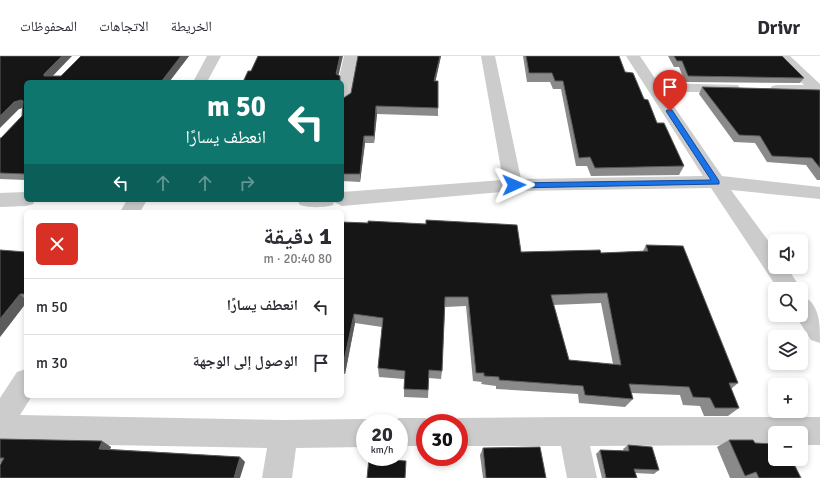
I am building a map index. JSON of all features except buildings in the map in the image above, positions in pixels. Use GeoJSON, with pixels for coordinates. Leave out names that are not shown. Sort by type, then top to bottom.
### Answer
{"type":"FeatureCollection","features":[{"type":"Feature","properties":{"kind":"street"},"geometry":{"type":"LineString","coordinates":[[201,80],[214,56]]}},
{"type":"Feature","properties":{"kind":"street"},"geometry":{"type":"LineString","coordinates":[[344,90],[351,56]]}},
{"type":"Feature","properties":{"kind":"street"},"geometry":{"type":"LineString","coordinates":[[488,56],[514,185]]}},
{"type":"Feature","properties":{"kind":"street"},"geometry":{"type":"LineString","coordinates":[[633,56],[716,182],[785,282]]}},
{"type":"Feature","properties":{"kind":"street"},"geometry":{"type":"LineString","coordinates":[[782,56],[819,90]]}},
{"type":"Feature","properties":{"kind":"street"},"geometry":{"type":"LineString","coordinates":[[654,87],[748,88]]}},
{"type":"Feature","properties":{"kind":"street"},"geometry":{"type":"LineString","coordinates":[[763,89],[819,90]]}},
{"type":"Feature","properties":{"kind":"street"},"geometry":{"type":"LineString","coordinates":[[344,199],[514,185],[716,182],[820,194]]}},
{"type":"Feature","properties":{"kind":"street"},"geometry":{"type":"LineString","coordinates":[[0,200],[24,199]]}},
{"type":"Feature","properties":{"kind":"street"},"geometry":{"type":"LineString","coordinates":[[808,315],[820,332]]}},
{"type":"Feature","properties":{"kind":"street"},"geometry":{"type":"LineString","coordinates":[[0,423],[24,384]]}},
{"type":"Feature","properties":{"kind":"street"},"geometry":{"type":"LineString","coordinates":[[0,429],[284,434],[356,433]]}},
{"type":"Feature","properties":{"kind":"street"},"geometry":{"type":"LineString","coordinates":[[468,432],[572,430],[820,431]]}},
{"type":"Feature","properties":{"kind":"street"},"geometry":{"type":"LineString","coordinates":[[572,430],[582,478]]}},
{"type":"Feature","properties":{"kind":"street"},"geometry":{"type":"LineString","coordinates":[[277,478],[284,434]]}},
{"type":"Feature","properties":{"kind":"route"},"geometry":{"type":"LineString","coordinates":[[514,185],[716,182],[670,111]]}}]}
